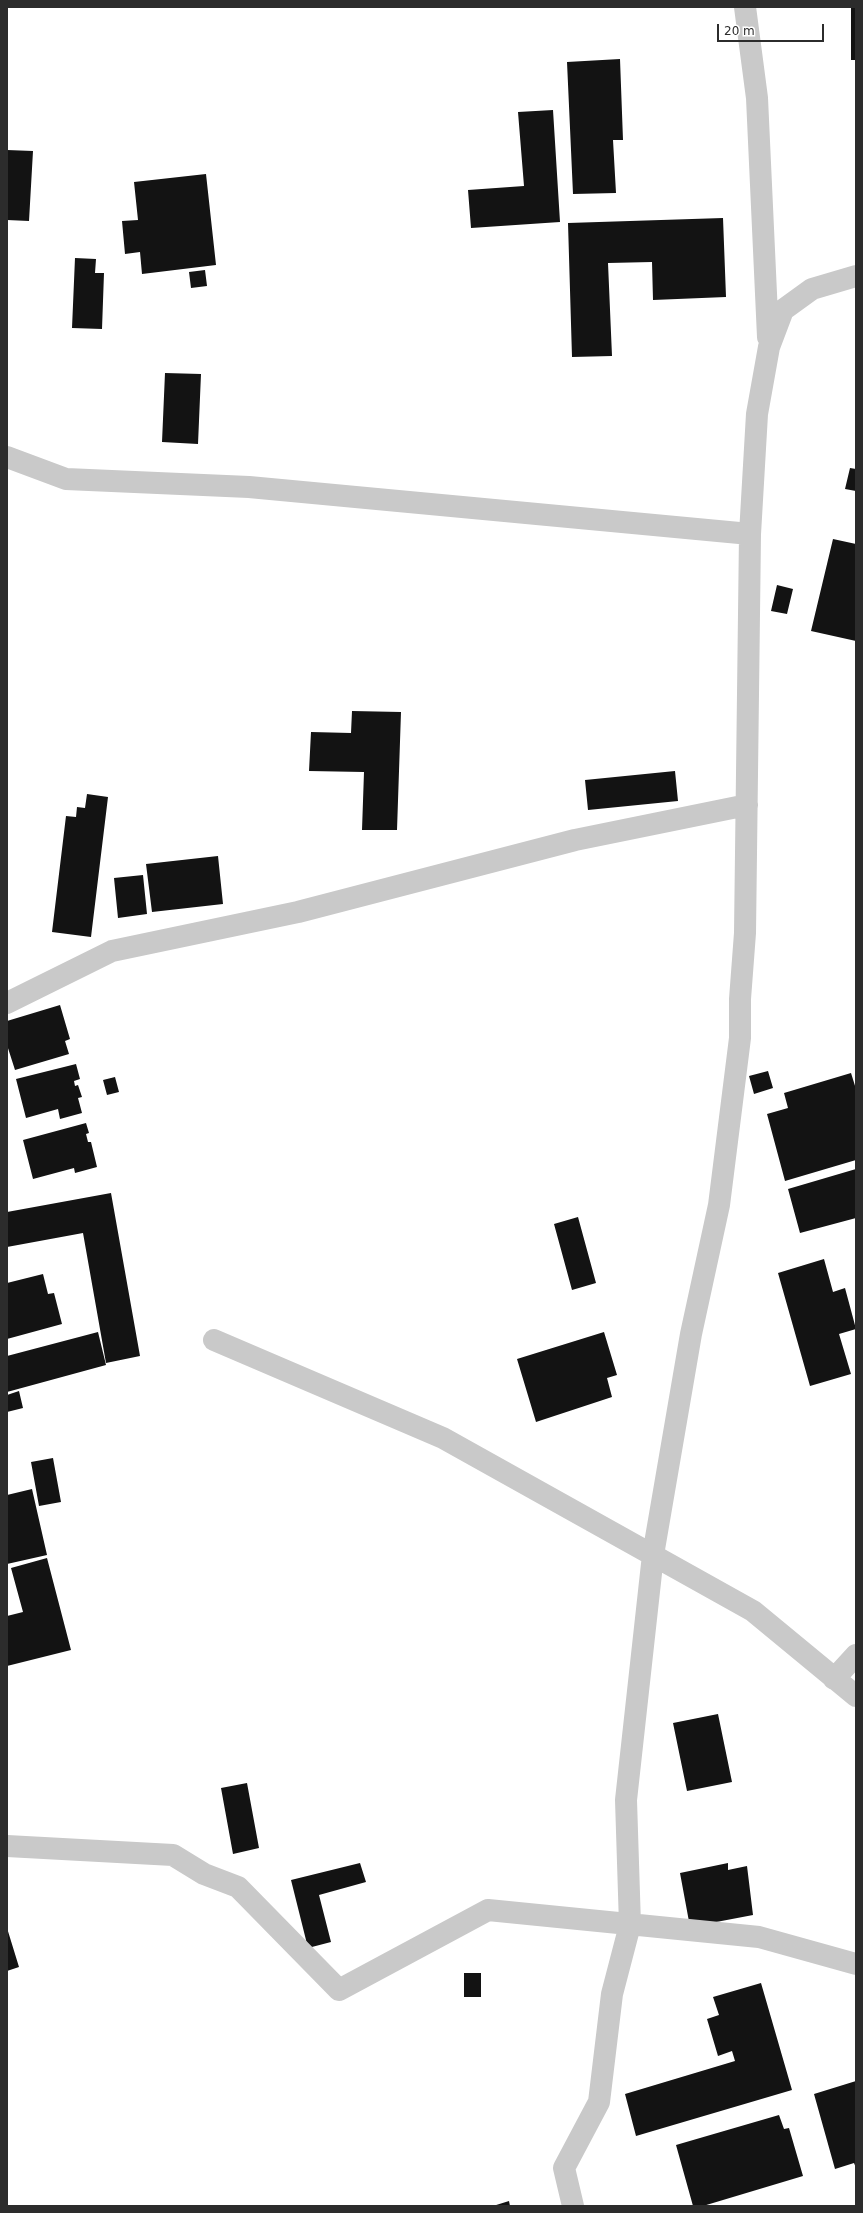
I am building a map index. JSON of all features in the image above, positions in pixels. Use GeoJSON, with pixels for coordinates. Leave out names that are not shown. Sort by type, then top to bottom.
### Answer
{"type":"FeatureCollection","features":[{"type":"Feature","properties":{"kind":"street"},"geometry":{"type":"LineString","coordinates":[[745,7],[757,98],[769,347]]}},
{"type":"Feature","properties":{"kind":"street"},"geometry":{"type":"LineString","coordinates":[[573,2206],[564,2168],[599,2102],[612,1994],[630,1925],[626,1800],[653,1555],[691,1334],[719,1205],[740,1038],[747,805],[750,534],[757,414],[769,347],[783,310],[812,288],[856,276]]}},
{"type":"Feature","properties":{"kind":"street"},"geometry":{"type":"LineString","coordinates":[[7,457],[66,479],[249,487],[750,534]]}},
{"type":"Feature","properties":{"kind":"street"},"geometry":{"type":"LineString","coordinates":[[7,1003],[112,951],[298,912],[575,840],[747,805]]}},
{"type":"Feature","properties":{"kind":"street"},"geometry":{"type":"LineString","coordinates":[[214,1340],[443,1438],[753,1611],[856,1696]]}},
{"type":"Feature","properties":{"kind":"street"},"geometry":{"type":"LineString","coordinates":[[834,1679],[856,1655]]}},
{"type":"Feature","properties":{"kind":"street"},"geometry":{"type":"LineString","coordinates":[[7,1846],[173,1856],[204,1874],[238,1887],[339,1990],[488,1910],[759,1937],[856,1964]]}},
{"type":"Feature","properties":{"kind":"building"},"geometry":{"type":"Polygon","coordinates":[[[851,7],[856,7],[856,60],[851,60],[851,7]]]}},
{"type":"Feature","properties":{"kind":"building"},"geometry":{"type":"Polygon","coordinates":[[[620,59],[623,140],[613,140],[616,193],[573,194],[567,62],[620,59]]]}},
{"type":"Feature","properties":{"kind":"building"},"geometry":{"type":"Polygon","coordinates":[[[553,110],[560,222],[471,228],[468,190],[524,186],[518,112],[553,110]]]}},
{"type":"Feature","properties":{"kind":"building"},"geometry":{"type":"Polygon","coordinates":[[[7,150],[33,151],[29,221],[7,220],[7,150]]]}},
{"type":"Feature","properties":{"kind":"building"},"geometry":{"type":"Polygon","coordinates":[[[206,174],[216,265],[142,274],[140,252],[125,254],[122,221],[138,220],[134,182],[206,174]]]}},
{"type":"Feature","properties":{"kind":"building"},"geometry":{"type":"Polygon","coordinates":[[[723,218],[726,297],[653,300],[652,262],[608,263],[612,356],[572,357],[568,223],[723,218]]]}},
{"type":"Feature","properties":{"kind":"building"},"geometry":{"type":"Polygon","coordinates":[[[75,258],[96,259],[95,273],[104,273],[102,329],[72,328],[75,258]]]}},
{"type":"Feature","properties":{"kind":"building"},"geometry":{"type":"Polygon","coordinates":[[[205,270],[207,286],[191,288],[189,272],[205,270]]]}},
{"type":"Feature","properties":{"kind":"building"},"geometry":{"type":"Polygon","coordinates":[[[165,373],[201,374],[198,444],[162,442],[165,373]]]}},
{"type":"Feature","properties":{"kind":"building"},"geometry":{"type":"Polygon","coordinates":[[[850,468],[856,469],[856,491],[845,489],[850,468]]]}},
{"type":"Feature","properties":{"kind":"building"},"geometry":{"type":"Polygon","coordinates":[[[833,539],[856,544],[856,641],[811,631],[833,539]]]}},
{"type":"Feature","properties":{"kind":"building"},"geometry":{"type":"Polygon","coordinates":[[[777,585],[793,589],[787,614],[771,611],[777,585]]]}},
{"type":"Feature","properties":{"kind":"building"},"geometry":{"type":"Polygon","coordinates":[[[352,711],[401,712],[397,830],[362,830],[364,772],[309,771],[311,732],[351,733],[352,711]]]}},
{"type":"Feature","properties":{"kind":"building"},"geometry":{"type":"Polygon","coordinates":[[[675,771],[678,801],[588,810],[585,780],[675,771]]]}},
{"type":"Feature","properties":{"kind":"building"},"geometry":{"type":"Polygon","coordinates":[[[87,794],[108,797],[91,937],[52,932],[66,816],[76,817],[77,807],[85,808],[87,794]]]}},
{"type":"Feature","properties":{"kind":"building"},"geometry":{"type":"Polygon","coordinates":[[[218,856],[223,904],[152,912],[146,864],[218,856]]]}},
{"type":"Feature","properties":{"kind":"building"},"geometry":{"type":"Polygon","coordinates":[[[143,875],[147,914],[118,918],[114,878],[143,875]]]}},
{"type":"Feature","properties":{"kind":"building"},"geometry":{"type":"Polygon","coordinates":[[[60,1005],[70,1039],[65,1041],[69,1054],[15,1070],[7,1045],[7,1021],[60,1005]]]}},
{"type":"Feature","properties":{"kind":"building"},"geometry":{"type":"Polygon","coordinates":[[[76,1064],[80,1079],[74,1081],[75,1086],[78,1085],[82,1097],[78,1098],[82,1113],[60,1119],[58,1109],[26,1118],[16,1079],[76,1064]]]}},
{"type":"Feature","properties":{"kind":"building"},"geometry":{"type":"Polygon","coordinates":[[[768,1071],[773,1088],[754,1094],[749,1076],[768,1071]]]}},
{"type":"Feature","properties":{"kind":"building"},"geometry":{"type":"Polygon","coordinates":[[[851,1073],[856,1089],[856,1160],[785,1181],[767,1114],[788,1108],[784,1093],[851,1073]]]}},
{"type":"Feature","properties":{"kind":"building"},"geometry":{"type":"Polygon","coordinates":[[[115,1077],[119,1092],[107,1095],[103,1080],[115,1077]]]}},
{"type":"Feature","properties":{"kind":"building"},"geometry":{"type":"Polygon","coordinates":[[[86,1123],[89,1133],[86,1134],[88,1142],[91,1142],[97,1167],[75,1173],[74,1168],[33,1179],[23,1140],[86,1123]]]}},
{"type":"Feature","properties":{"kind":"building"},"geometry":{"type":"Polygon","coordinates":[[[856,1169],[856,1218],[800,1233],[788,1189],[856,1169]]]}},
{"type":"Feature","properties":{"kind":"building"},"geometry":{"type":"Polygon","coordinates":[[[111,1193],[140,1356],[106,1363],[83,1233],[7,1247],[7,1212],[111,1193]]]}},
{"type":"Feature","properties":{"kind":"building"},"geometry":{"type":"Polygon","coordinates":[[[578,1217],[596,1283],[572,1290],[554,1224],[578,1217]]]}},
{"type":"Feature","properties":{"kind":"building"},"geometry":{"type":"Polygon","coordinates":[[[824,1259],[833,1292],[845,1288],[856,1329],[839,1334],[851,1374],[810,1386],[778,1273],[824,1259]]]}},
{"type":"Feature","properties":{"kind":"building"},"geometry":{"type":"Polygon","coordinates":[[[43,1274],[48,1294],[54,1293],[62,1324],[7,1339],[7,1283],[43,1274]]]}},
{"type":"Feature","properties":{"kind":"building"},"geometry":{"type":"Polygon","coordinates":[[[98,1332],[106,1365],[7,1392],[7,1356],[98,1332]]]}},
{"type":"Feature","properties":{"kind":"building"},"geometry":{"type":"Polygon","coordinates":[[[604,1332],[617,1375],[607,1378],[612,1397],[536,1422],[517,1359],[604,1332]]]}},
{"type":"Feature","properties":{"kind":"building"},"geometry":{"type":"Polygon","coordinates":[[[19,1391],[23,1408],[7,1412],[7,1395],[19,1391]]]}},
{"type":"Feature","properties":{"kind":"building"},"geometry":{"type":"Polygon","coordinates":[[[53,1458],[61,1502],[39,1506],[31,1462],[53,1458]]]}},
{"type":"Feature","properties":{"kind":"building"},"geometry":{"type":"Polygon","coordinates":[[[32,1489],[47,1555],[7,1564],[7,1495],[32,1489]]]}},
{"type":"Feature","properties":{"kind":"building"},"geometry":{"type":"Polygon","coordinates":[[[47,1558],[71,1650],[7,1666],[7,1616],[23,1612],[11,1568],[47,1558]]]}},
{"type":"Feature","properties":{"kind":"building"},"geometry":{"type":"Polygon","coordinates":[[[718,1714],[732,1782],[687,1791],[673,1723],[718,1714]]]}},
{"type":"Feature","properties":{"kind":"building"},"geometry":{"type":"Polygon","coordinates":[[[247,1783],[259,1848],[233,1854],[221,1788],[247,1783]]]}},
{"type":"Feature","properties":{"kind":"building"},"geometry":{"type":"Polygon","coordinates":[[[360,1863],[366,1882],[319,1895],[331,1942],[308,1948],[291,1880],[360,1863]]]}},
{"type":"Feature","properties":{"kind":"building"},"geometry":{"type":"Polygon","coordinates":[[[728,1863],[728,1870],[747,1866],[753,1915],[690,1927],[680,1873],[728,1863]]]}},
{"type":"Feature","properties":{"kind":"building"},"geometry":{"type":"Polygon","coordinates":[[[7,1928],[19,1967],[7,1971],[7,1928]]]}},
{"type":"Feature","properties":{"kind":"building"},"geometry":{"type":"Polygon","coordinates":[[[464,1973],[481,1973],[481,1997],[464,1997],[464,1973]]]}},
{"type":"Feature","properties":{"kind":"building"},"geometry":{"type":"Polygon","coordinates":[[[761,1983],[792,2090],[636,2136],[625,2094],[735,2061],[732,2051],[718,2056],[707,2019],[719,2015],[713,1997],[761,1983]]]}},
{"type":"Feature","properties":{"kind":"building"},"geometry":{"type":"Polygon","coordinates":[[[856,2081],[856,2168],[854,2163],[835,2169],[814,2094],[856,2081]]]}},
{"type":"Feature","properties":{"kind":"building"},"geometry":{"type":"Polygon","coordinates":[[[779,2115],[784,2129],[789,2128],[803,2176],[703,2206],[693,2206],[676,2145],[779,2115]]]}},
{"type":"Feature","properties":{"kind":"building"},"geometry":{"type":"Polygon","coordinates":[[[509,2201],[510,2206],[493,2206],[509,2201]]]}}]}
